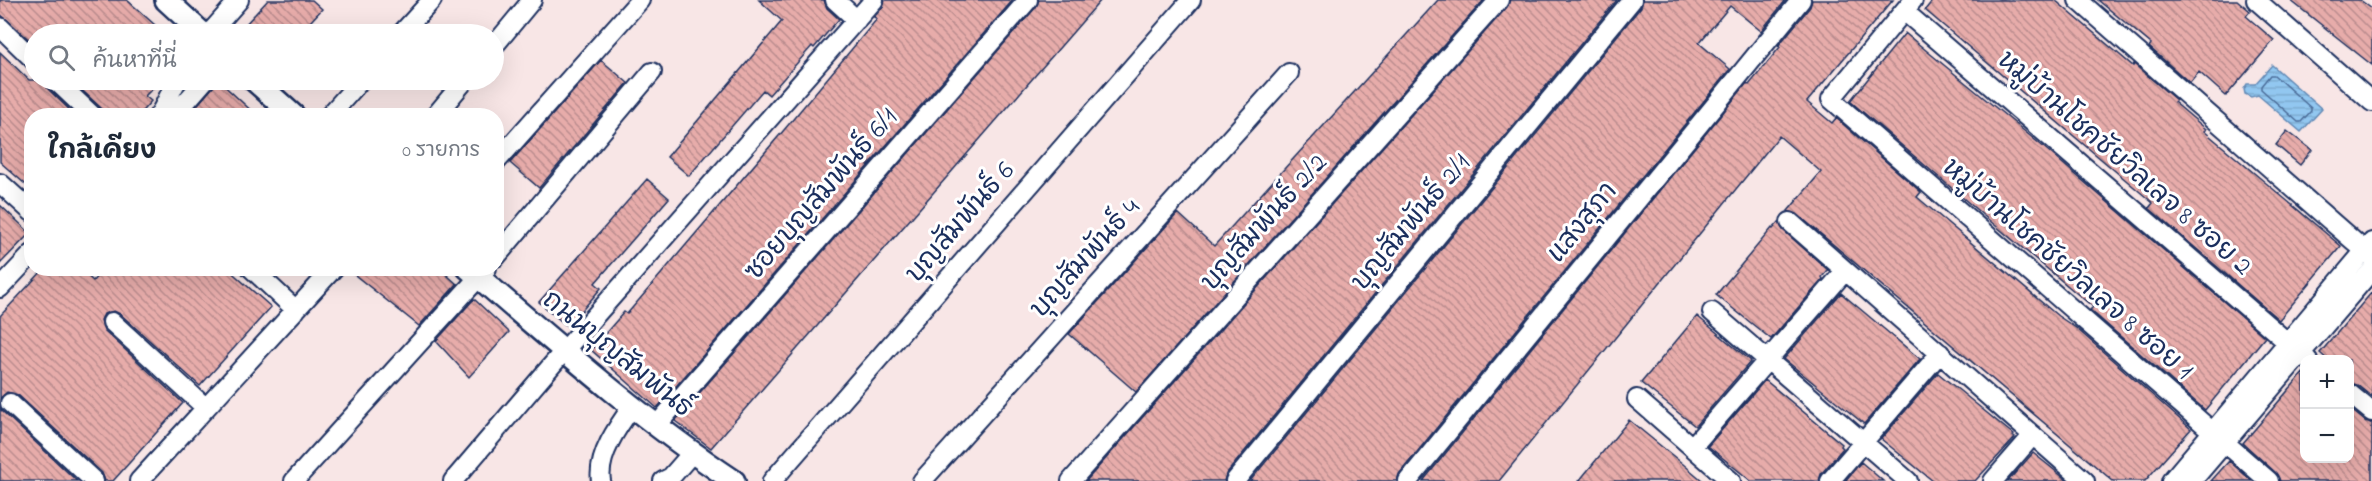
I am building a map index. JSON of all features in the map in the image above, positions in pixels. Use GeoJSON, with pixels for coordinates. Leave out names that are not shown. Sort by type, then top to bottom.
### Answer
{"type":"FeatureCollection","features":[{"type":"Feature","properties":{"kind":"street"},"geometry":{"type":"LineString","coordinates":[[166,0],[192,24]]}},
{"type":"Feature","properties":{"kind":"street"},"geometry":{"type":"LineString","coordinates":[[218,24],[239,0]]}},
{"type":"Feature","properties":{"kind":"street"},"geometry":{"type":"LineString","coordinates":[[410,24],[432,0]]}},
{"type":"Feature","properties":{"kind":"street"},"geometry":{"type":"LineString","coordinates":[[504,34],[532,0]]}},
{"type":"Feature","properties":{"kind":"street"},"geometry":{"type":"LineString","coordinates":[[504,153],[640,0]]}},
{"type":"Feature","properties":{"kind":"street"},"geometry":{"type":"LineString","coordinates":[[835,0],[857,20]]}},
{"type":"Feature","properties":{"kind":"street"},"geometry":{"type":"LineString","coordinates":[[453,481],[564,351],[874,0]]}},
{"type":"Feature","properties":{"kind":"street","name":"ซอยบุญสัมพันธ์ 6/1"},"geometry":{"type":"LineString","coordinates":[[656,426],[1028,0]]}},
{"type":"Feature","properties":{"kind":"street","name":"บุญสัมพันธ์ 6"},"geometry":{"type":"LineString","coordinates":[[772,481],[1191,0]]}},
{"type":"Feature","properties":{"kind":"street","name":"บุญสัมพันธ์ 2/2"},"geometry":{"type":"LineString","coordinates":[[1071,481],[1499,0]]}},
{"type":"Feature","properties":{"kind":"street","name":"บุญสัมพันธ์ 2/1"},"geometry":{"type":"LineString","coordinates":[[1235,481],[1632,0]]}},
{"type":"Feature","properties":{"kind":"street","name":"แสงสุภา"},"geometry":{"type":"LineString","coordinates":[[1408,481],[1800,0]]}},
{"type":"Feature","properties":{"kind":"street"},"geometry":{"type":"LineString","coordinates":[[2078,0],[2369,250],[2299,351]]}},
{"type":"Feature","properties":{"kind":"street"},"geometry":{"type":"LineString","coordinates":[[2256,0],[2372,102]]}},
{"type":"Feature","properties":{"kind":"street","name":"หมู่บ้านโชคชัยวิลเลจ 8 ซอย 1"},"geometry":{"type":"LineString","coordinates":[[1908,5],[1832,99],[2269,481]]}},
{"type":"Feature","properties":{"kind":"street","name":"หมู่บ้านโชคชัยวิลเลจ 8 ซอย 2"},"geometry":{"type":"LineString","coordinates":[[1908,5],[2299,351]]}},
{"type":"Feature","properties":{"kind":"street"},"geometry":{"type":"LineString","coordinates":[[0,27],[24,50]]}},
{"type":"Feature","properties":{"kind":"street"},"geometry":{"type":"LineString","coordinates":[[504,248],[652,72]]}},
{"type":"Feature","properties":{"kind":"street","name":"บุญสัมพันธ์ 4"},"geometry":{"type":"LineString","coordinates":[[922,481],[1289,74]]}},
{"type":"Feature","properties":{"kind":"street"},"geometry":{"type":"LineString","coordinates":[[66,90],[85,108]]}},
{"type":"Feature","properties":{"kind":"street"},"geometry":{"type":"LineString","coordinates":[[162,108],[170,90]]}},
{"type":"Feature","properties":{"kind":"street"},"geometry":{"type":"LineString","coordinates":[[172,108],[185,103],[196,90]]}},
{"type":"Feature","properties":{"kind":"street"},"geometry":{"type":"LineString","coordinates":[[265,90],[285,108]]}},
{"type":"Feature","properties":{"kind":"street"},"geometry":{"type":"LineString","coordinates":[[336,108],[352,90]]}},
{"type":"Feature","properties":{"kind":"street"},"geometry":{"type":"LineString","coordinates":[[442,108],[457,90]]}},
{"type":"Feature","properties":{"kind":"street"},"geometry":{"type":"LineString","coordinates":[[0,183],[24,205]]}},
{"type":"Feature","properties":{"kind":"street"},"geometry":{"type":"LineString","coordinates":[[1790,222],[2085,481]]}},
{"type":"Feature","properties":{"kind":"street"},"geometry":{"type":"LineString","coordinates":[[0,288],[24,262]]}},
{"type":"Feature","properties":{"kind":"street"},"geometry":{"type":"LineString","coordinates":[[2172,479],[2218,438],[2372,270]]}},
{"type":"Feature","properties":{"kind":"street"},"geometry":{"type":"LineString","coordinates":[[1692,447],[1766,359],[1845,271]]}},
{"type":"Feature","properties":{"kind":"street"},"geometry":{"type":"LineString","coordinates":[[260,276],[296,310]]}},
{"type":"Feature","properties":{"kind":"street"},"geometry":{"type":"LineString","coordinates":[[139,481],[327,276]]}},
{"type":"Feature","properties":{"kind":"street"},"geometry":{"type":"LineString","coordinates":[[294,481],[474,276]]}},
{"type":"Feature","properties":{"kind":"street","name":"ถนนบุญสัมพันธ์"},"geometry":{"type":"LineString","coordinates":[[482,276],[564,351],[632,407],[692,453],[734,481]]}},
{"type":"Feature","properties":{"kind":"street"},"geometry":{"type":"LineString","coordinates":[[1712,312],[1908,481]]}},
{"type":"Feature","properties":{"kind":"street"},"geometry":{"type":"LineString","coordinates":[[112,322],[206,408]]}},
{"type":"Feature","properties":{"kind":"street"},"geometry":{"type":"LineString","coordinates":[[1830,481],[1940,353]]}},
{"type":"Feature","properties":{"kind":"street"},"geometry":{"type":"LineString","coordinates":[[2354,398],[2372,412]]}},
{"type":"Feature","properties":{"kind":"street"},"geometry":{"type":"LineString","coordinates":[[1637,399],[1731,481]]}},
{"type":"Feature","properties":{"kind":"street"},"geometry":{"type":"LineString","coordinates":[[10,403],[94,481]]}},
{"type":"Feature","properties":{"kind":"street"},"geometry":{"type":"LineString","coordinates":[[601,481],[600,473],[613,433],[632,407]]}},
{"type":"Feature","properties":{"kind":"street"},"geometry":{"type":"LineString","coordinates":[[1993,481],[2033,435]]}},
{"type":"Feature","properties":{"kind":"street"},"geometry":{"type":"LineString","coordinates":[[2192,481],[2218,438]]}},
{"type":"Feature","properties":{"kind":"street"},"geometry":{"type":"LineString","coordinates":[[663,481],[671,477],[692,453]]}},
{"type":"Feature","properties":{"kind":"water"},"geometry":{"type":"Polygon","coordinates":[[[2272,65],[2322,109],[2301,132],[2258,95],[2251,97],[2245,94],[2244,89],[2247,84],[2255,84],[2272,65]]]}},
{"type":"Feature","properties":{"kind":"building"},"geometry":{"type":"Polygon","coordinates":[[[0,0],[127,0],[154,24],[24,24],[24,35],[0,14],[0,0]]]}},
{"type":"Feature","properties":{"kind":"building"},"geometry":{"type":"Polygon","coordinates":[[[268,0],[312,0],[322,9],[308,24],[246,24],[268,0]]]}},
{"type":"Feature","properties":{"kind":"building"},"geometry":{"type":"Polygon","coordinates":[[[759,0],[824,0],[827,8],[839,19],[769,95],[763,90],[689,176],[667,157],[782,21],[759,0]]]}},
{"type":"Feature","properties":{"kind":"building"},"geometry":{"type":"Polygon","coordinates":[[[885,0],[1013,0],[657,408],[591,350],[624,312],[627,314],[784,130],[877,19],[874,17],[883,7],[885,0]]]}},
{"type":"Feature","properties":{"kind":"building"},"geometry":{"type":"Polygon","coordinates":[[[1039,0],[1101,0],[711,448],[675,421],[1036,7],[1039,0]]]}},
{"type":"Feature","properties":{"kind":"building"},"geometry":{"type":"Polygon","coordinates":[[[1438,0],[1484,0],[1136,392],[1069,334],[1178,213],[1214,246],[1438,0]]]}},
{"type":"Feature","properties":{"kind":"building"},"geometry":{"type":"Polygon","coordinates":[[[1510,0],[1617,0],[1226,474],[1224,481],[1086,481],[1507,7],[1510,0]]]}},
{"type":"Feature","properties":{"kind":"building"},"geometry":{"type":"Polygon","coordinates":[[[1643,0],[1786,0],[1761,31],[1730,6],[1699,43],[1730,69],[1399,474],[1397,481],[1250,481],[1641,7],[1643,0]]]}},
{"type":"Feature","properties":{"kind":"building"},"geometry":{"type":"Polygon","coordinates":[[[1812,0],[1893,0],[1807,102],[1832,123],[1836,118],[1921,192],[1917,197],[2058,316],[2076,328],[2191,429],[2145,481],[2113,481],[1797,214],[1788,211],[1821,172],[1779,136],[1499,481],[1423,481],[1747,83],[1749,85],[1780,47],[1778,46],[1810,7],[1812,0]]]}},
{"type":"Feature","properties":{"kind":"building"},"geometry":{"type":"Polygon","coordinates":[[[1933,0],[2055,0],[2176,100],[2174,102],[2206,129],[2204,131],[2341,246],[2279,320],[2149,208],[2153,203],[1925,10],[1933,0]]]}},
{"type":"Feature","properties":{"kind":"building"},"geometry":{"type":"Polygon","coordinates":[[[2098,0],[2237,0],[2250,11],[2246,16],[2274,40],[2226,96],[2199,72],[2190,83],[2149,47],[2151,44],[2098,0]]]}},
{"type":"Feature","properties":{"kind":"building"},"geometry":{"type":"Polygon","coordinates":[[[2290,0],[2360,0],[2372,9],[2372,65],[2290,0]]]}},
{"type":"Feature","properties":{"kind":"building"},"geometry":{"type":"Polygon","coordinates":[[[1905,33],[2040,144],[2265,337],[2205,410],[2090,310],[2093,307],[1850,101],[1905,33]]]}},
{"type":"Feature","properties":{"kind":"building"},"geometry":{"type":"Polygon","coordinates":[[[0,52],[24,75],[24,90],[49,90],[68,108],[24,108],[24,183],[0,162],[0,52]]]}},
{"type":"Feature","properties":{"kind":"building"},"geometry":{"type":"Polygon","coordinates":[[[601,60],[628,83],[539,188],[510,163],[601,60]]]}},
{"type":"Feature","properties":{"kind":"building"},"geometry":{"type":"Polygon","coordinates":[[[82,90],[151,90],[145,96],[151,101],[145,108],[101,108],[82,90]]]}},
{"type":"Feature","properties":{"kind":"building"},"geometry":{"type":"Polygon","coordinates":[[[210,90],[229,90],[248,108],[195,108],[210,90]]]}},
{"type":"Feature","properties":{"kind":"building"},"geometry":{"type":"Polygon","coordinates":[[[2287,131],[2312,150],[2300,165],[2276,145],[2287,131]]]}},
{"type":"Feature","properties":{"kind":"building"},"geometry":{"type":"Polygon","coordinates":[[[647,179],[669,198],[595,283],[601,288],[568,327],[539,302],[647,179]]]}},
{"type":"Feature","properties":{"kind":"building"},"geometry":{"type":"Polygon","coordinates":[[[0,205],[24,227],[24,239],[0,264],[0,205]]]}},
{"type":"Feature","properties":{"kind":"building"},"geometry":{"type":"Polygon","coordinates":[[[1779,222],[1783,230],[1828,270],[1822,277],[1823,279],[1771,339],[1716,295],[1779,222]]]}},
{"type":"Feature","properties":{"kind":"building"},"geometry":{"type":"Polygon","coordinates":[[[38,276],[88,276],[93,281],[97,276],[236,276],[271,307],[200,386],[120,314],[114,311],[104,314],[101,320],[104,330],[183,403],[113,481],[105,481],[102,473],[18,395],[7,392],[0,399],[0,316],[38,276]]]}},
{"type":"Feature","properties":{"kind":"building"},"geometry":{"type":"Polygon","coordinates":[[[356,276],[448,276],[457,284],[419,326],[356,276]]]}},
{"type":"Feature","properties":{"kind":"building"},"geometry":{"type":"Polygon","coordinates":[[[2372,292],[2372,397],[2354,384],[2354,355],[2322,355],[2320,353],[2372,292]]]}},
{"type":"Feature","properties":{"kind":"building"},"geometry":{"type":"Polygon","coordinates":[[[1841,293],[1920,359],[1864,424],[1784,359],[1841,293]]]}},
{"type":"Feature","properties":{"kind":"building"},"geometry":{"type":"Polygon","coordinates":[[[474,299],[509,332],[469,377],[436,341],[474,299]]]}},
{"type":"Feature","properties":{"kind":"building"},"geometry":{"type":"Polygon","coordinates":[[[1697,316],[1751,361],[1695,426],[1641,383],[1697,316]]]}},
{"type":"Feature","properties":{"kind":"building"},"geometry":{"type":"Polygon","coordinates":[[[1938,373],[2014,435],[2015,438],[1975,481],[1933,481],[1881,439],[1938,373]]]}},
{"type":"Feature","properties":{"kind":"building"},"geometry":{"type":"Polygon","coordinates":[[[2300,377],[2300,463],[2354,463],[2354,412],[2365,421],[2372,423],[2372,481],[2280,481],[2276,473],[2243,443],[2300,377]]]}},
{"type":"Feature","properties":{"kind":"building"},"geometry":{"type":"Polygon","coordinates":[[[1765,380],[1842,444],[1843,448],[1821,474],[1819,481],[1751,481],[1708,446],[1765,380]]]}},
{"type":"Feature","properties":{"kind":"building"},"geometry":{"type":"Polygon","coordinates":[[[0,408],[2,411],[77,481],[0,481],[0,408]]]}},
{"type":"Feature","properties":{"kind":"building"},"geometry":{"type":"Polygon","coordinates":[[[1629,420],[1683,464],[1703,481],[1579,481],[1629,420]]]}},
{"type":"Feature","properties":{"kind":"building"},"geometry":{"type":"Polygon","coordinates":[[[2033,453],[2068,481],[2008,481],[2033,453]]]}},
{"type":"Feature","properties":{"kind":"building"},"geometry":{"type":"Polygon","coordinates":[[[2229,461],[2252,481],[2211,481],[2229,461]]]}},
{"type":"Feature","properties":{"kind":"building"},"geometry":{"type":"Polygon","coordinates":[[[1861,462],[1883,481],[1845,481],[1861,462]]]}}]}
